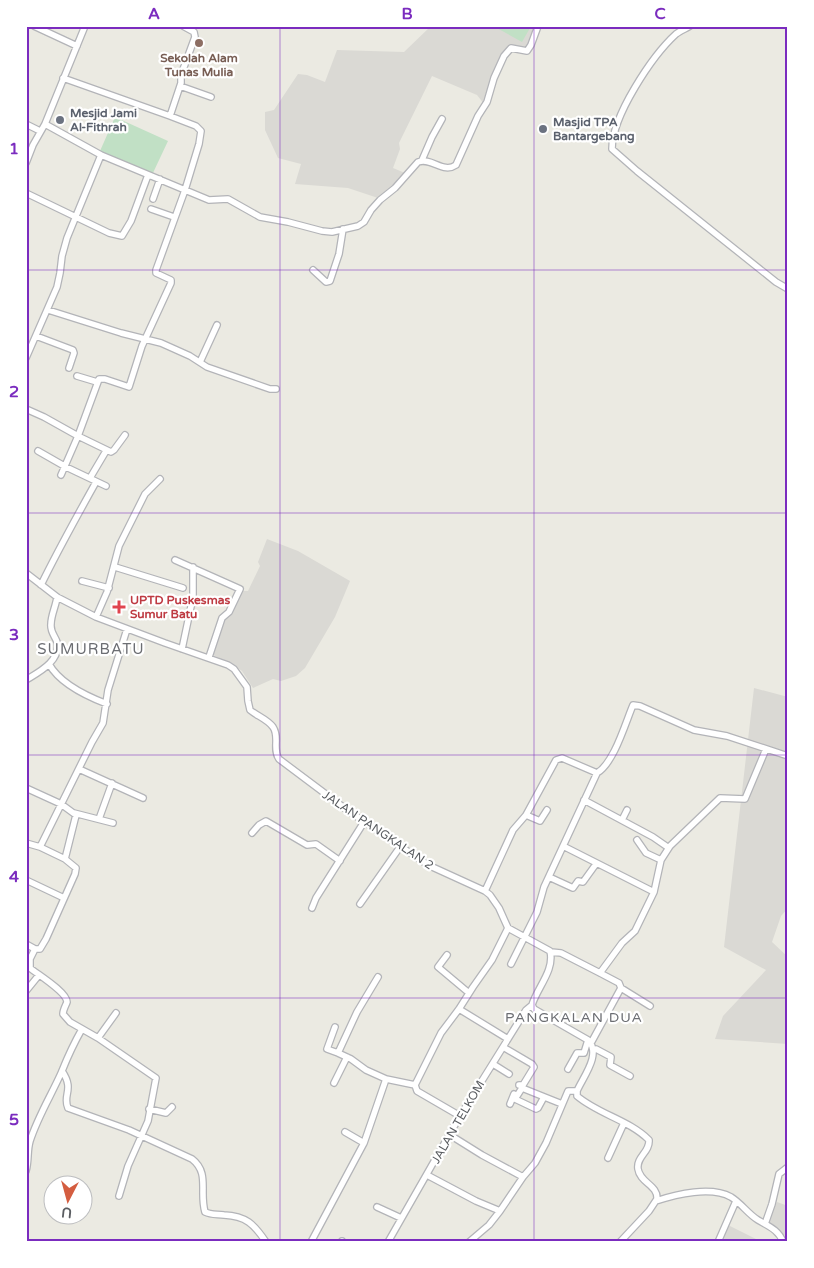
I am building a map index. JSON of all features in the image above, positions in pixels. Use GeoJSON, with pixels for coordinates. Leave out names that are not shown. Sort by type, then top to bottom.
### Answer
{"type":"FeatureCollection","features":[{"type":"Feature","properties":{"kind":"street"},"geometry":{"type":"LineString","coordinates":[[34,26],[77,46]]}},
{"type":"Feature","properties":{"kind":"street"},"geometry":{"type":"LineString","coordinates":[[26,163],[32,145],[45,124],[85,26]]}},
{"type":"Feature","properties":{"kind":"street"},"geometry":{"type":"LineString","coordinates":[[170,116],[195,34],[192,30],[183,26]]}},
{"type":"Feature","properties":{"kind":"street"},"geometry":{"type":"LineString","coordinates":[[422,160],[430,161],[446,168],[456,165],[478,116],[488,102],[494,78],[504,56],[511,48],[526,51],[531,45],[538,26]]}},
{"type":"Feature","properties":{"kind":"street"},"geometry":{"type":"LineString","coordinates":[[690,26],[677,34],[653,61],[625,105],[613,137],[612,149],[636,171],[788,290]]}},
{"type":"Feature","properties":{"kind":"street"},"geometry":{"type":"LineString","coordinates":[[62,475],[97,382],[101,378],[129,388],[138,358],[171,283],[171,280],[156,272],[185,190],[199,144],[201,130],[199,127],[170,116],[63,78]]}},
{"type":"Feature","properties":{"kind":"street"},"geometry":{"type":"LineString","coordinates":[[180,86],[211,97]]}},
{"type":"Feature","properties":{"kind":"street"},"geometry":{"type":"LineString","coordinates":[[45,124],[101,155],[209,200],[228,199],[249,212],[266,219],[332,232],[364,222],[380,200],[397,186],[414,166],[422,160],[442,119]]}},
{"type":"Feature","properties":{"kind":"street"},"geometry":{"type":"LineString","coordinates":[[26,124],[40,131]]}},
{"type":"Feature","properties":{"kind":"street"},"geometry":{"type":"LineString","coordinates":[[26,358],[57,287],[62,256],[75,216],[101,155]]}},
{"type":"Feature","properties":{"kind":"street"},"geometry":{"type":"LineString","coordinates":[[26,193],[110,233],[122,236],[129,225],[148,175]]}},
{"type":"Feature","properties":{"kind":"street"},"geometry":{"type":"LineString","coordinates":[[153,199],[160,179]]}},
{"type":"Feature","properties":{"kind":"street"},"geometry":{"type":"LineString","coordinates":[[151,209],[174,217]]}},
{"type":"Feature","properties":{"kind":"street"},"geometry":{"type":"LineString","coordinates":[[313,270],[326,282],[330,281],[336,267],[343,229]]}},
{"type":"Feature","properties":{"kind":"street"},"geometry":{"type":"LineString","coordinates":[[48,310],[173,348],[215,370],[270,389],[276,389]]}},
{"type":"Feature","properties":{"kind":"street"},"geometry":{"type":"LineString","coordinates":[[200,362],[217,325]]}},
{"type":"Feature","properties":{"kind":"street"},"geometry":{"type":"LineString","coordinates":[[36,336],[73,350],[74,353],[69,368]]}},
{"type":"Feature","properties":{"kind":"street"},"geometry":{"type":"LineString","coordinates":[[78,376],[97,382]]}},
{"type":"Feature","properties":{"kind":"street"},"geometry":{"type":"LineString","coordinates":[[26,409],[106,451],[113,452],[125,435]]}},
{"type":"Feature","properties":{"kind":"street"},"geometry":{"type":"LineString","coordinates":[[38,451],[106,486]]}},
{"type":"Feature","properties":{"kind":"street"},"geometry":{"type":"LineString","coordinates":[[90,478],[106,451]]}},
{"type":"Feature","properties":{"kind":"street"},"geometry":{"type":"LineString","coordinates":[[96,617],[109,588],[119,546],[145,494],[160,479]]}},
{"type":"Feature","properties":{"kind":"street"},"geometry":{"type":"LineString","coordinates":[[41,585],[96,482]]}},
{"type":"Feature","properties":{"kind":"street"},"geometry":{"type":"LineString","coordinates":[[26,573],[57,597],[96,617],[209,657],[222,618],[229,612],[240,589],[176,560]]}},
{"type":"Feature","properties":{"kind":"street"},"geometry":{"type":"LineString","coordinates":[[115,567],[184,588]]}},
{"type":"Feature","properties":{"kind":"street"},"geometry":{"type":"LineString","coordinates":[[182,649],[192,597],[193,567]]}},
{"type":"Feature","properties":{"kind":"street"},"geometry":{"type":"LineString","coordinates":[[82,581],[109,588]]}},
{"type":"Feature","properties":{"kind":"street"},"geometry":{"type":"LineString","coordinates":[[26,680],[53,660],[57,647],[51,626],[57,597]]}},
{"type":"Feature","properties":{"kind":"street"},"geometry":{"type":"LineString","coordinates":[[40,847],[103,723],[108,690],[128,629]]}},
{"type":"Feature","properties":{"kind":"street","name":"JALAN PANGKALAN 2"},"geometry":{"type":"LineString","coordinates":[[209,657],[231,666],[247,687],[249,708],[272,725],[276,733],[276,755],[278,759],[400,847],[443,873],[485,891],[499,908],[504,923],[508,928]]}},
{"type":"Feature","properties":{"kind":"street"},"geometry":{"type":"LineString","coordinates":[[49,664],[57,676],[106,704]]}},
{"type":"Feature","properties":{"kind":"street"},"geometry":{"type":"LineString","coordinates":[[511,964],[539,906],[544,887],[584,800],[597,773],[604,769],[610,758],[633,705],[694,730],[727,736],[788,756]]}},
{"type":"Feature","properties":{"kind":"street"},"geometry":{"type":"LineString","coordinates":[[600,973],[622,943],[635,931],[654,892],[662,860],[670,846],[720,798],[745,800],[766,749]]}},
{"type":"Feature","properties":{"kind":"street"},"geometry":{"type":"LineString","coordinates":[[485,891],[513,830],[526,815],[556,760],[562,758],[597,773]]}},
{"type":"Feature","properties":{"kind":"street"},"geometry":{"type":"LineString","coordinates":[[79,769],[143,798]]}},
{"type":"Feature","properties":{"kind":"street"},"geometry":{"type":"LineString","coordinates":[[99,819],[112,783]]}},
{"type":"Feature","properties":{"kind":"street"},"geometry":{"type":"LineString","coordinates":[[26,788],[61,804],[74,813],[113,823]]}},
{"type":"Feature","properties":{"kind":"street"},"geometry":{"type":"LineString","coordinates":[[584,800],[666,846]]}},
{"type":"Feature","properties":{"kind":"street"},"geometry":{"type":"LineString","coordinates":[[526,815],[540,821],[547,810]]}},
{"type":"Feature","properties":{"kind":"street"},"geometry":{"type":"LineString","coordinates":[[622,820],[626,810]]}},
{"type":"Feature","properties":{"kind":"street"},"geometry":{"type":"LineString","coordinates":[[65,859],[76,816],[74,813]]}},
{"type":"Feature","properties":{"kind":"street"},"geometry":{"type":"LineString","coordinates":[[252,833],[259,825],[266,821],[307,845],[316,844],[340,861]]}},
{"type":"Feature","properties":{"kind":"street"},"geometry":{"type":"LineString","coordinates":[[312,908],[316,898],[364,822]]}},
{"type":"Feature","properties":{"kind":"street"},"geometry":{"type":"LineString","coordinates":[[637,840],[646,853],[662,860]]}},
{"type":"Feature","properties":{"kind":"street"},"geometry":{"type":"LineString","coordinates":[[26,843],[40,847],[65,859],[76,868],[40,949],[35,949],[26,944]]}},
{"type":"Feature","properties":{"kind":"street"},"geometry":{"type":"LineString","coordinates":[[563,846],[654,892]]}},
{"type":"Feature","properties":{"kind":"street"},"geometry":{"type":"LineString","coordinates":[[360,904],[400,847]]}},
{"type":"Feature","properties":{"kind":"street"},"geometry":{"type":"LineString","coordinates":[[550,877],[574,888],[578,881],[583,882],[596,864]]}},
{"type":"Feature","properties":{"kind":"street"},"geometry":{"type":"LineString","coordinates":[[26,880],[64,898]]}},
{"type":"Feature","properties":{"kind":"street"},"geometry":{"type":"LineString","coordinates":[[460,1116],[417,1091],[415,1085],[441,1033],[492,960],[508,928],[551,952],[561,953],[619,983],[621,988],[650,1006]]}},
{"type":"Feature","properties":{"kind":"street"},"geometry":{"type":"LineString","coordinates":[[35,949],[29,964],[30,968],[52,984],[66,998],[63,1014],[70,1022],[98,1038],[155,1076],[156,1080],[148,1121],[125,1172],[119,1196]]}},
{"type":"Feature","properties":{"kind":"street"},"geometry":{"type":"LineString","coordinates":[[551,952],[549,970],[532,1006],[590,1042],[594,1050],[594,1056],[577,1091],[579,1097],[649,1140],[648,1148],[638,1162],[637,1168],[640,1176],[656,1191],[658,1196],[656,1201],[620,1242]]}},
{"type":"Feature","properties":{"kind":"street"},"geometry":{"type":"LineString","coordinates":[[446,955],[438,967],[469,993]]}},
{"type":"Feature","properties":{"kind":"street"},"geometry":{"type":"LineString","coordinates":[[26,990],[38,975]]}},
{"type":"Feature","properties":{"kind":"street"},"geometry":{"type":"LineString","coordinates":[[338,1053],[357,1012],[378,977]]}},
{"type":"Feature","properties":{"kind":"street"},"geometry":{"type":"LineString","coordinates":[[568,1069],[577,1053],[584,1053],[621,988]]}},
{"type":"Feature","properties":{"kind":"street","name":"JALAN TELKOM"},"geometry":{"type":"LineString","coordinates":[[388,1242],[460,1116],[526,1010],[532,1006]]}},
{"type":"Feature","properties":{"kind":"street"},"geometry":{"type":"LineString","coordinates":[[459,1009],[508,1039]]}},
{"type":"Feature","properties":{"kind":"street"},"geometry":{"type":"LineString","coordinates":[[98,1038],[116,1013]]}},
{"type":"Feature","properties":{"kind":"street"},"geometry":{"type":"LineString","coordinates":[[334,1027],[327,1050],[347,1057],[366,1070],[386,1079],[415,1085]]}},
{"type":"Feature","properties":{"kind":"street"},"geometry":{"type":"LineString","coordinates":[[26,1171],[29,1161],[27,1150],[38,1118],[62,1071],[66,1057],[82,1029]]}},
{"type":"Feature","properties":{"kind":"street"},"geometry":{"type":"LineString","coordinates":[[503,1047],[534,1067],[523,1085],[518,1086],[510,1104]]}},
{"type":"Feature","properties":{"kind":"street"},"geometry":{"type":"LineString","coordinates":[[594,1050],[596,1049],[611,1057],[610,1065],[630,1076]]}},
{"type":"Feature","properties":{"kind":"street"},"geometry":{"type":"LineString","coordinates":[[334,1083],[347,1057]]}},
{"type":"Feature","properties":{"kind":"street"},"geometry":{"type":"LineString","coordinates":[[493,1064],[509,1074]]}},
{"type":"Feature","properties":{"kind":"street"},"geometry":{"type":"LineString","coordinates":[[62,1071],[68,1080],[69,1091],[66,1101],[68,1108],[141,1136],[192,1159],[198,1164],[202,1172],[205,1212],[213,1215],[240,1217],[256,1226],[266,1242]]}},
{"type":"Feature","properties":{"kind":"street"},"geometry":{"type":"LineString","coordinates":[[314,1241],[364,1144],[386,1079]]}},
{"type":"Feature","properties":{"kind":"street"},"geometry":{"type":"LineString","coordinates":[[544,1097],[536,1109],[515,1099],[522,1088],[562,1104]]}},
{"type":"Feature","properties":{"kind":"street"},"geometry":{"type":"LineString","coordinates":[[469,1242],[500,1211],[535,1163],[546,1143],[568,1091],[577,1091]]}},
{"type":"Feature","properties":{"kind":"street"},"geometry":{"type":"LineString","coordinates":[[149,1109],[166,1113],[172,1107]]}},
{"type":"Feature","properties":{"kind":"street"},"geometry":{"type":"LineString","coordinates":[[608,1158],[624,1123]]}},
{"type":"Feature","properties":{"kind":"street"},"geometry":{"type":"LineString","coordinates":[[345,1132],[364,1144]]}},
{"type":"Feature","properties":{"kind":"street"},"geometry":{"type":"LineString","coordinates":[[450,1135],[523,1177]]}},
{"type":"Feature","properties":{"kind":"street"},"geometry":{"type":"LineString","coordinates":[[765,1224],[779,1174],[788,1167]]}},
{"type":"Feature","properties":{"kind":"street"},"geometry":{"type":"LineString","coordinates":[[427,1175],[476,1201],[500,1211]]}},
{"type":"Feature","properties":{"kind":"street"},"geometry":{"type":"LineString","coordinates":[[656,1201],[700,1192],[726,1196],[736,1201],[750,1214],[779,1233],[783,1242]]}},
{"type":"Feature","properties":{"kind":"street"},"geometry":{"type":"LineString","coordinates":[[718,1242],[736,1201]]}},
{"type":"Feature","properties":{"kind":"street"},"geometry":{"type":"LineString","coordinates":[[377,1207],[401,1218]]}},
{"type":"Feature","properties":{"kind":"shaded area"},"geometry":{"type":"Polygon","coordinates":[[[431,26],[537,26],[526,48],[509,44],[501,55],[484,104],[477,95],[432,76],[399,143],[400,149],[393,168],[405,173],[398,183],[378,198],[348,188],[295,184],[301,164],[278,158],[265,130],[265,112],[274,110],[298,74],[307,75],[325,82],[337,50],[404,52],[431,26]]]}},
{"type":"Feature","properties":{"kind":"shaded area"},"geometry":{"type":"Polygon","coordinates":[[[267,539],[298,551],[350,581],[335,617],[305,668],[296,676],[281,681],[273,679],[253,688],[242,671],[211,654],[221,632],[222,624],[237,596],[243,591],[248,591],[260,566],[258,562],[267,539]]]}},
{"type":"Feature","properties":{"kind":"shaded area"},"geometry":{"type":"Polygon","coordinates":[[[754,688],[788,697],[788,908],[781,916],[772,942],[788,957],[788,1030],[786,1033],[788,1033],[788,1044],[715,1039],[723,1016],[766,970],[724,947],[754,688]]]}},
{"type":"Feature","properties":{"kind":"shaded area"},"geometry":{"type":"Polygon","coordinates":[[[777,1202],[788,1206],[788,1242],[784,1242],[786,1236],[766,1224],[777,1202]]]}},
{"type":"Feature","properties":{"kind":"shaded area"},"geometry":{"type":"Polygon","coordinates":[[[726,1224],[762,1242],[718,1242],[726,1224]]]}},
{"type":"Feature","properties":{"kind":"green space"},"geometry":{"type":"Polygon","coordinates":[[[528,26],[530,28],[522,42],[495,27],[528,26]]]}},
{"type":"Feature","properties":{"kind":"green space"},"geometry":{"type":"Polygon","coordinates":[[[115,117],[168,141],[152,175],[100,151],[115,117]]]}},
{"type":"Feature","properties":{"kind":"place","name":"Sekolah Alam Tunas Mulia"},"geometry":{"type":"Point","coordinates":[199,43]}},
{"type":"Feature","properties":{"kind":"place","name":"Mesjid Jami Al-Fithrah"},"geometry":{"type":"Point","coordinates":[60,120]}},
{"type":"Feature","properties":{"kind":"place","name":"Masjid TPA Bantargebang"},"geometry":{"type":"Point","coordinates":[543,129]}},
{"type":"Feature","properties":{"kind":"place","name":"UPTD Puskesmas Sumur Batu"},"geometry":{"type":"Point","coordinates":[119,607]}},
{"type":"Feature","properties":{"kind":"district","name":"SUMURBATU"},"geometry":{"type":"Point","coordinates":[91,649]}},
{"type":"Feature","properties":{"kind":"district","name":"PANGKALAN DUA"},"geometry":{"type":"Point","coordinates":[574,1017]}}]}
